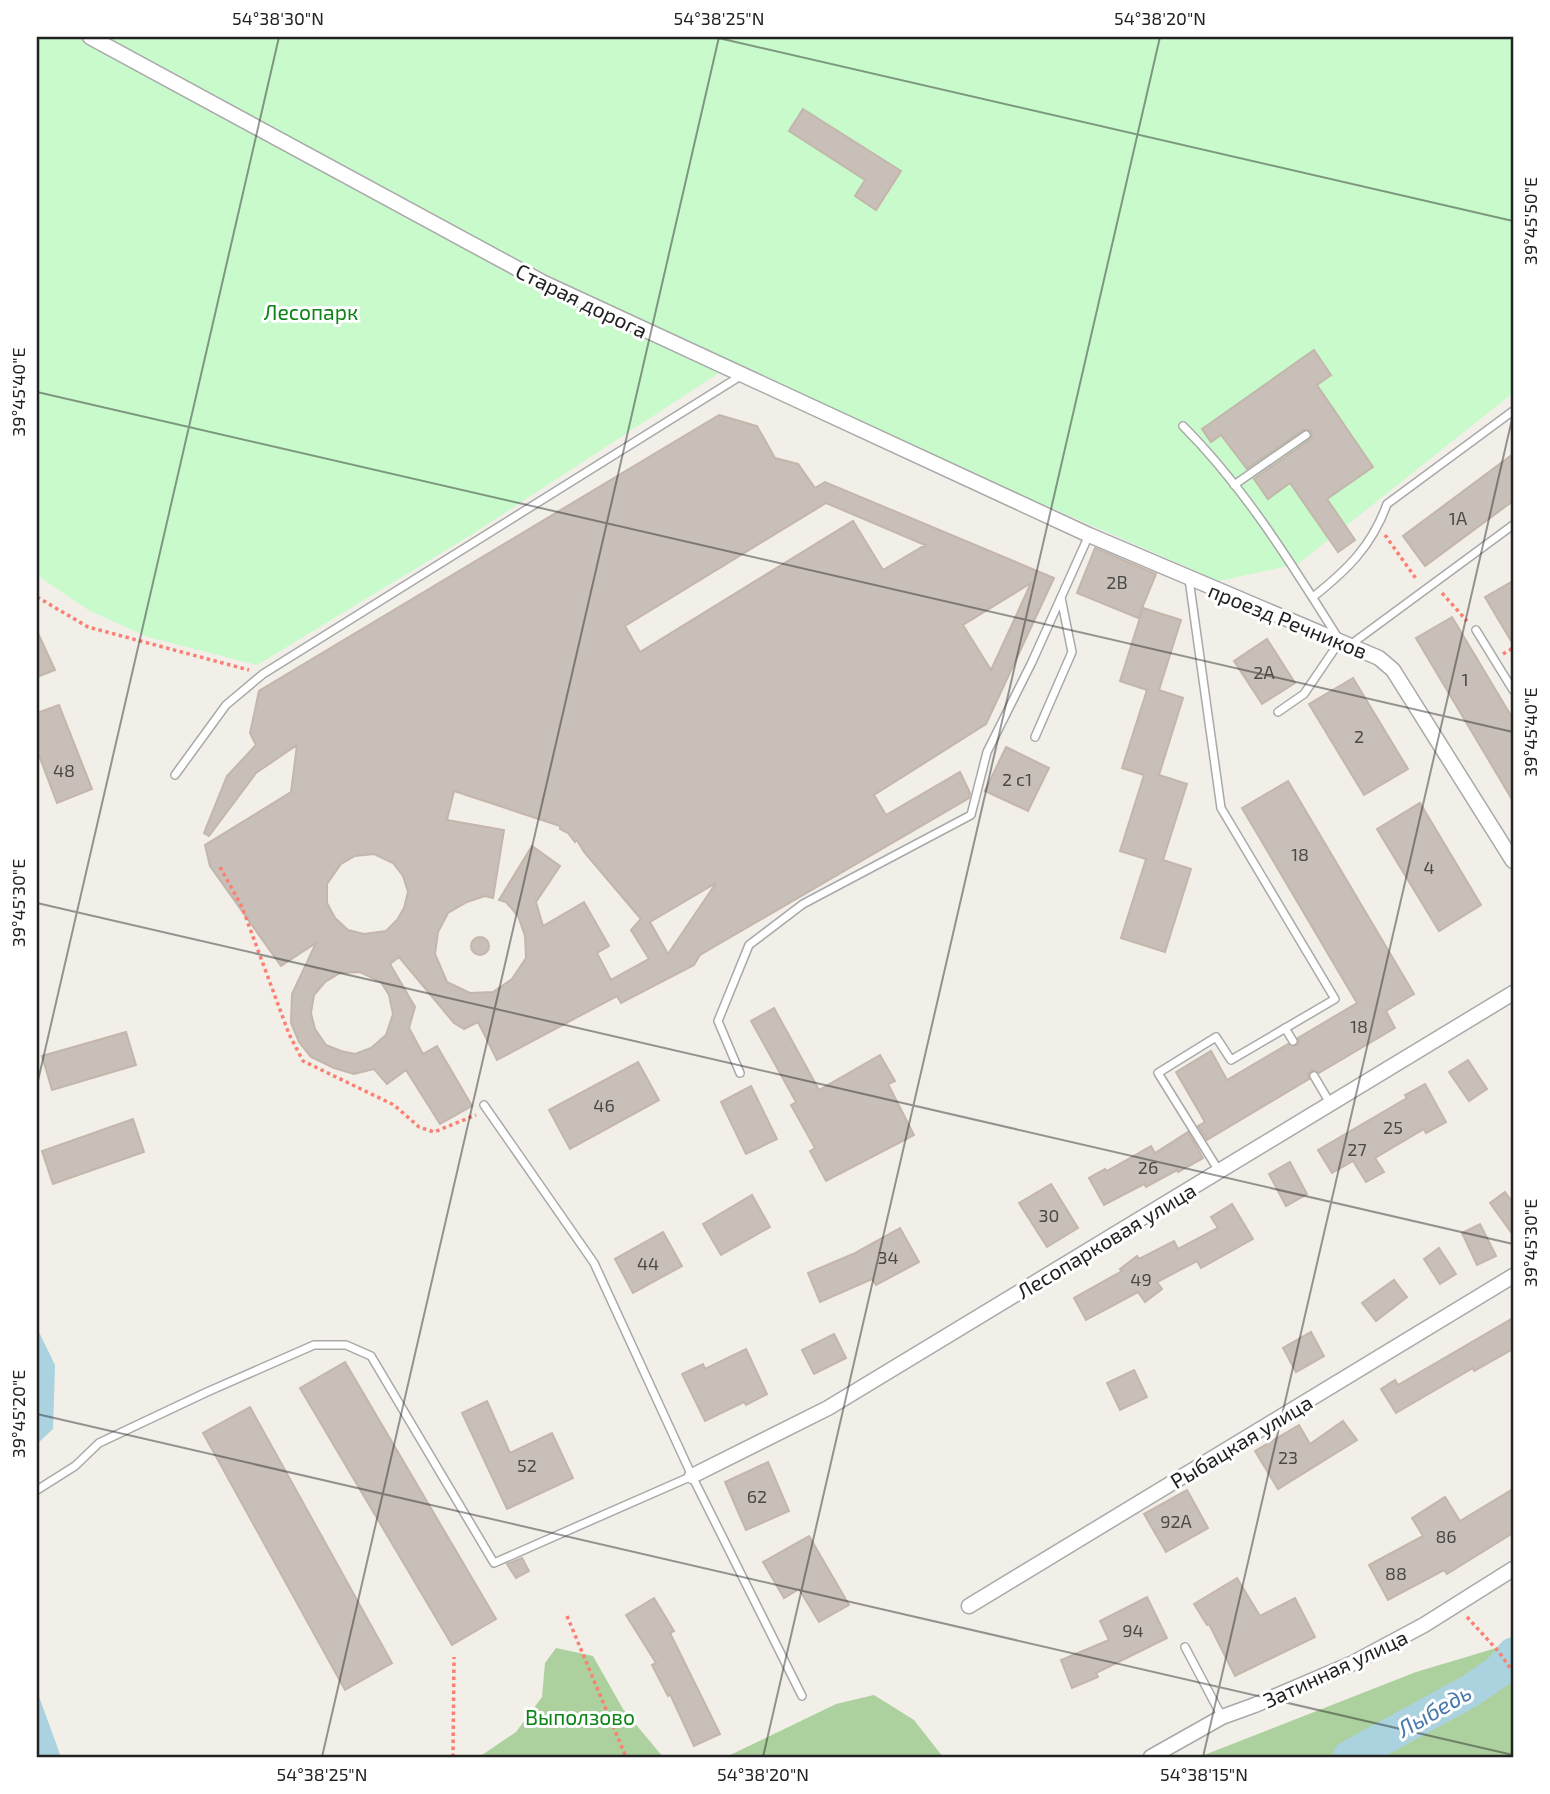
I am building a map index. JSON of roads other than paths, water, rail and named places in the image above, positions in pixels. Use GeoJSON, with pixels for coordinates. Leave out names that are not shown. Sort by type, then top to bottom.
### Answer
{"type":"FeatureCollection","features":[{"type":"Feature","properties":{"kind":"street","name":"Старая дорога"},"geometry":{"type":"LineString","coordinates":[[90,37],[542,282],[1089,535]]}},
{"type":"Feature","properties":{"kind":"street","name":"проезд Речников"},"geometry":{"type":"LineString","coordinates":[[1089,535],[1379,658],[1393,670],[1508,841],[1513,861]]}},
{"type":"Feature","properties":{"kind":"street","name":"Лесопарковая улица"},"geometry":{"type":"LineString","coordinates":[[692,1476],[828,1408],[1513,993]]}},
{"type":"Feature","properties":{"kind":"street","name":"Рыбацкая улица"},"geometry":{"type":"LineString","coordinates":[[969,1606],[1513,1276]]}},
{"type":"Feature","properties":{"kind":"street","name":"Затинная улица"},"geometry":{"type":"LineString","coordinates":[[1151,1757],[1222,1717],[1255,1706],[1353,1663],[1424,1625],[1513,1569]]}},
{"type":"Feature","properties":{"kind":"lane"},"geometry":{"type":"LineString","coordinates":[[175,775],[226,705],[263,674],[743,374]]}},
{"type":"Feature","properties":{"kind":"lane"},"geometry":{"type":"LineString","coordinates":[[1313,597],[1365,548],[1379,526],[1387,504],[1513,411]]}},
{"type":"Feature","properties":{"kind":"lane"},"geometry":{"type":"LineString","coordinates":[[1183,426],[1215,457],[1345,643]]}},
{"type":"Feature","properties":{"kind":"lane"},"geometry":{"type":"LineString","coordinates":[[1234,485],[1306,435]]}},
{"type":"Feature","properties":{"kind":"lane"},"geometry":{"type":"LineString","coordinates":[[1278,712],[1304,694],[1345,643],[1513,525]]}},
{"type":"Feature","properties":{"kind":"lane"},"geometry":{"type":"LineString","coordinates":[[740,1073],[718,1021],[749,944],[803,904],[971,815],[987,752],[1089,535]]}},
{"type":"Feature","properties":{"kind":"lane"},"geometry":{"type":"LineString","coordinates":[[1189,579],[1221,808],[1335,999],[1231,1060],[1216,1037],[1158,1073],[1219,1171]]}},
{"type":"Feature","properties":{"kind":"lane"},"geometry":{"type":"LineString","coordinates":[[1035,737],[1072,652],[1061,597]]}},
{"type":"Feature","properties":{"kind":"lane"},"geometry":{"type":"LineString","coordinates":[[1476,630],[1513,690]]}},
{"type":"Feature","properties":{"kind":"lane"},"geometry":{"type":"LineString","coordinates":[[1285,1028],[1293,1041]]}},
{"type":"Feature","properties":{"kind":"lane"},"geometry":{"type":"LineString","coordinates":[[1314,1076],[1330,1103]]}},
{"type":"Feature","properties":{"kind":"lane"},"geometry":{"type":"LineString","coordinates":[[486,1107],[594,1263],[692,1476],[802,1696]]}},
{"type":"Feature","properties":{"kind":"lane"},"geometry":{"type":"LineString","coordinates":[[37,1490],[75,1466],[99,1443],[314,1345],[346,1345],[371,1356],[494,1563],[692,1476]]}},
{"type":"Feature","properties":{"kind":"lane"},"geometry":{"type":"LineString","coordinates":[[1185,1647],[1222,1717]]}},
{"type":"Feature","properties":{"kind":"water"},"geometry":{"type":"Polygon","coordinates":[[[37,1328],[55,1365],[53,1429],[37,1444],[37,1328]]]}},
{"type":"Feature","properties":{"kind":"water"},"geometry":{"type":"Polygon","coordinates":[[[37,1691],[61,1757],[37,1757],[37,1691]]]}},
{"type":"Feature","properties":{"kind":"waterway","name":"Лыбедь"},"geometry":{"type":"LineString","coordinates":[[1349,1757],[1470,1691],[1499,1671],[1513,1654]]}},
{"type":"Feature","properties":{"kind":"park label","name":"Лесопарк"},"geometry":{"type":"Point","coordinates":[311,311]}},
{"type":"Feature","properties":{"kind":"park label","name":"Выползово"},"geometry":{"type":"Point","coordinates":[580,1716]}}]}
